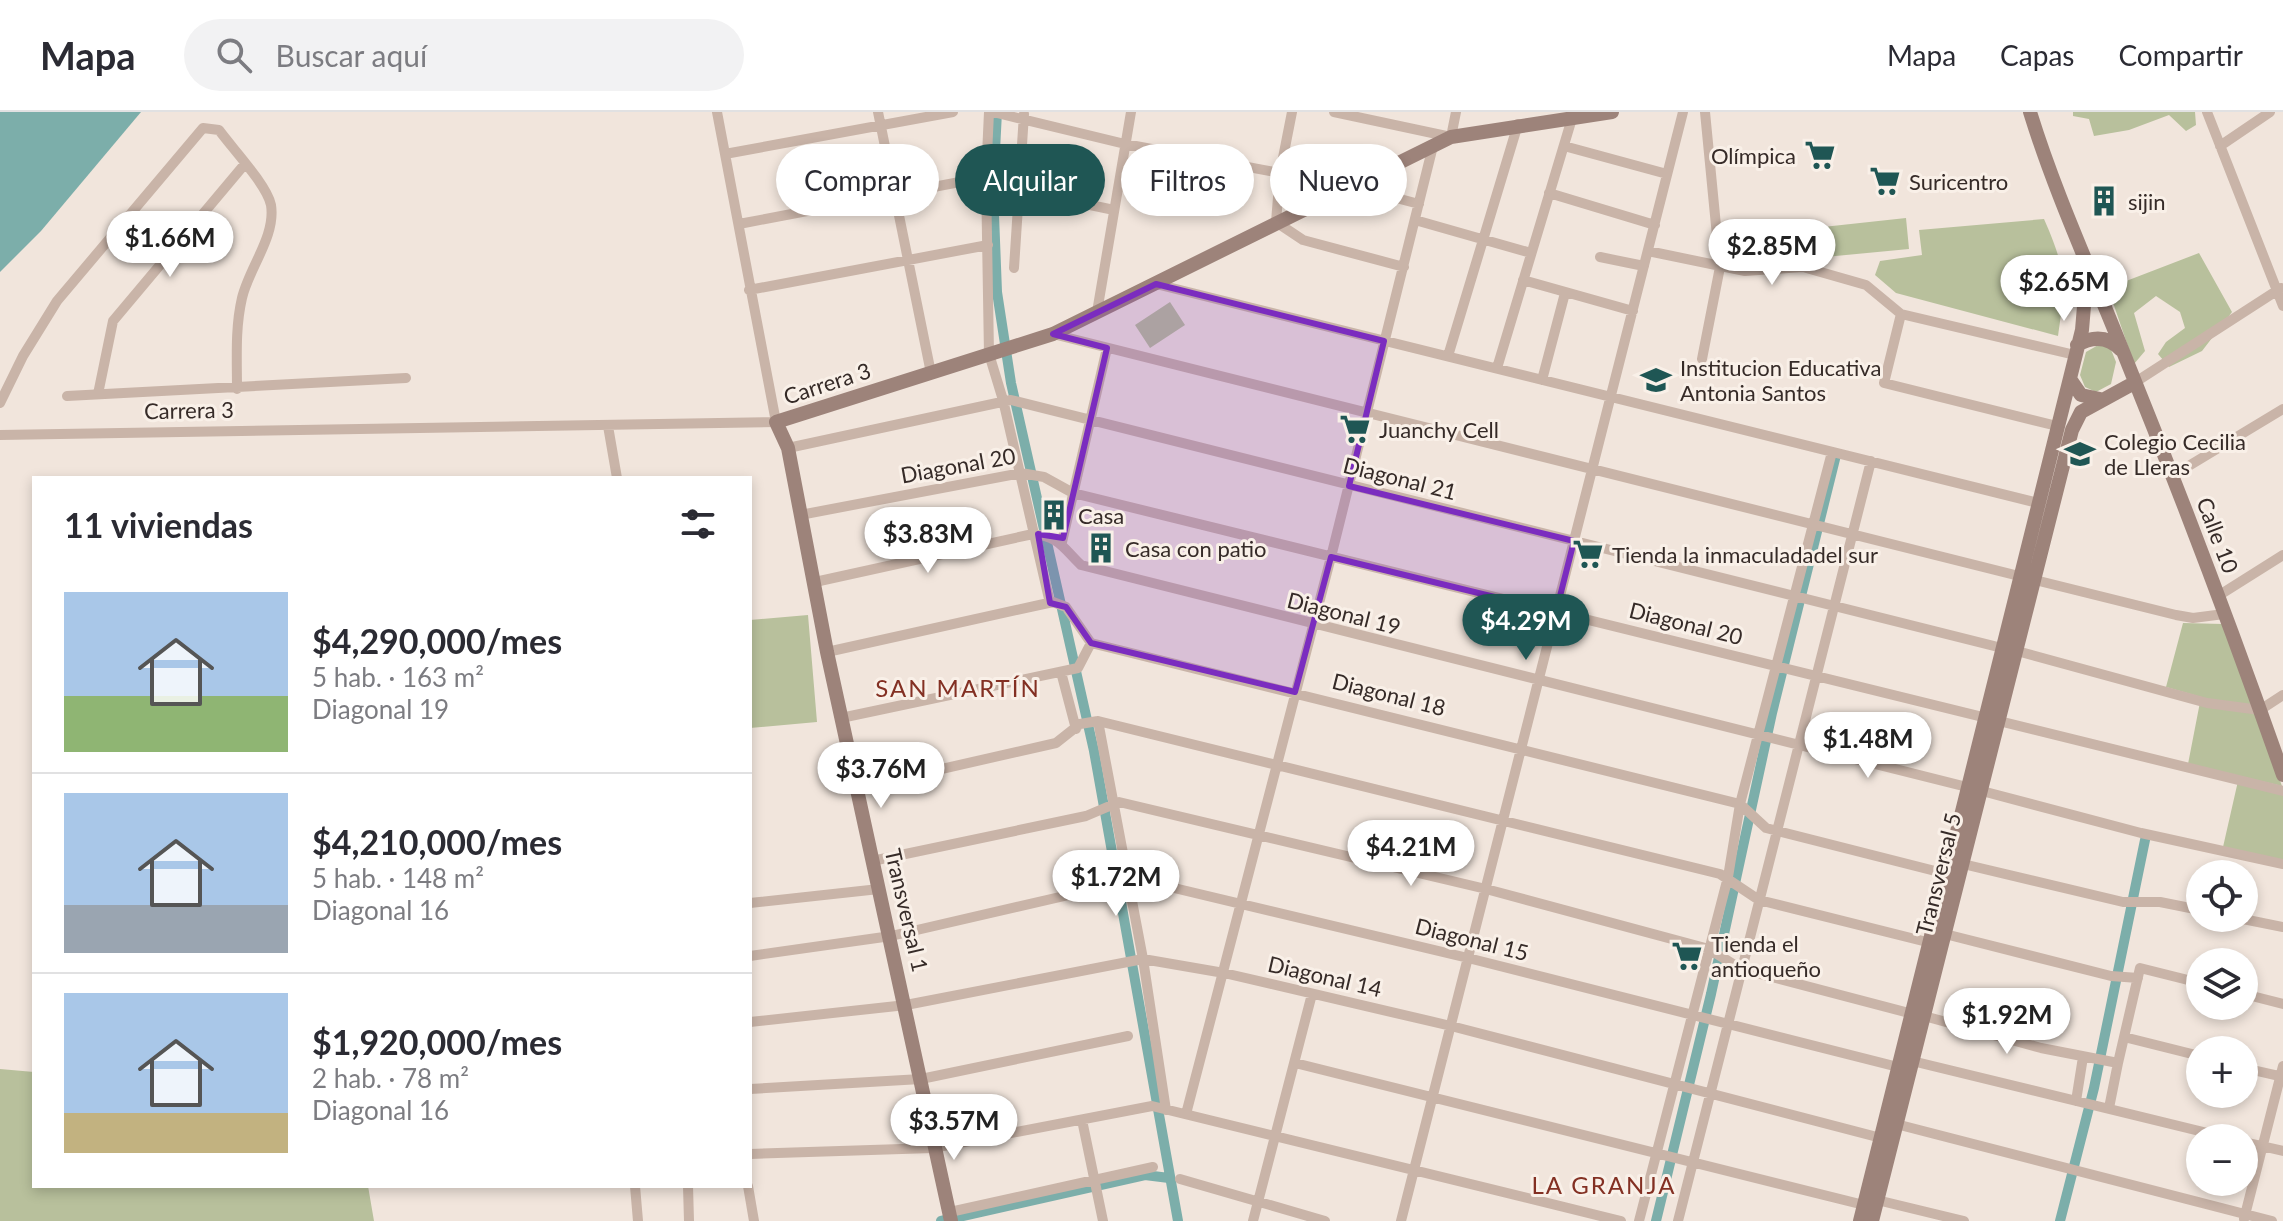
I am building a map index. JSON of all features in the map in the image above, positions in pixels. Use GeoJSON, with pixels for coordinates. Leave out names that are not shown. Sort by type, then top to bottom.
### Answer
{"type":"FeatureCollection","features":[{"type":"Feature","properties":{"kind":"street"},"geometry":{"type":"LineString","coordinates":[[717,112],[776,422]]}},
{"type":"Feature","properties":{"kind":"street"},"geometry":{"type":"LineString","coordinates":[[878,112],[885,144]]}},
{"type":"Feature","properties":{"kind":"street"},"geometry":{"type":"LineString","coordinates":[[725,154],[953,112]]}},
{"type":"Feature","properties":{"kind":"street"},"geometry":{"type":"LineString","coordinates":[[989,144],[991,112],[1011,117],[1024,115],[1125,144],[1131,112]]}},
{"type":"Feature","properties":{"kind":"street"},"geometry":{"type":"LineString","coordinates":[[1286,144],[1292,112]]}},
{"type":"Feature","properties":{"kind":"street"},"geometry":{"type":"LineString","coordinates":[[1334,112],[1451,137],[1456,112]]}},
{"type":"Feature","properties":{"kind":"street","name":"Carrera 3"},"geometry":{"type":"LineString","coordinates":[[1407,158],[1451,137],[1573,115],[1612,112]]}},
{"type":"Feature","properties":{"kind":"street"},"geometry":{"type":"LineString","coordinates":[[1401,1221],[1683,112]]}},
{"type":"Feature","properties":{"kind":"street"},"geometry":{"type":"LineString","coordinates":[[1702,359],[1720,267],[1705,112]]}},
{"type":"Feature","properties":{"kind":"street","name":"Calle 10"},"geometry":{"type":"LineString","coordinates":[[2030,112],[2087,270],[2124,353],[2218,596],[2283,775]]}},
{"type":"Feature","properties":{"kind":"street"},"geometry":{"type":"LineString","coordinates":[[2207,112],[2280,288],[2283,306]]}},
{"type":"Feature","properties":{"kind":"street"},"geometry":{"type":"LineString","coordinates":[[2220,146],[2270,112]]}},
{"type":"Feature","properties":{"kind":"street"},"geometry":{"type":"LineString","coordinates":[[1022,144],[1024,115]]}},
{"type":"Feature","properties":{"kind":"street"},"geometry":{"type":"LineString","coordinates":[[1497,368],[1573,115]]}},
{"type":"Feature","properties":{"kind":"street"},"geometry":{"type":"LineString","coordinates":[[1448,356],[1518,124]]}},
{"type":"Feature","properties":{"kind":"street"},"geometry":{"type":"LineString","coordinates":[[0,403],[23,356],[57,301],[203,128],[219,130],[267,192],[272,220],[242,295],[237,334],[237,389]]}},
{"type":"Feature","properties":{"kind":"street"},"geometry":{"type":"LineString","coordinates":[[1186,1114],[1331,557],[1433,146]]}},
{"type":"Feature","properties":{"kind":"street"},"geometry":{"type":"LineString","coordinates":[[1564,146],[1667,174]]}},
{"type":"Feature","properties":{"kind":"street"},"geometry":{"type":"LineString","coordinates":[[98,394],[113,321],[244,165]]}},
{"type":"Feature","properties":{"kind":"street"},"geometry":{"type":"LineString","coordinates":[[1097,312],[1121,168]]}},
{"type":"Feature","properties":{"kind":"street"},"geometry":{"type":"LineString","coordinates":[[1549,193],[1655,225]]}},
{"type":"Feature","properties":{"kind":"street"},"geometry":{"type":"LineString","coordinates":[[1407,201],[1419,204]]}},
{"type":"Feature","properties":{"kind":"street"},"geometry":{"type":"LineString","coordinates":[[1105,208],[1114,210]]}},
{"type":"Feature","properties":{"kind":"street"},"geometry":{"type":"LineString","coordinates":[[739,224],[781,216]]}},
{"type":"Feature","properties":{"kind":"street"},"geometry":{"type":"LineString","coordinates":[[899,216],[931,373]]}},
{"type":"Feature","properties":{"kind":"street"},"geometry":{"type":"LineString","coordinates":[[987,216],[993,353],[1026,473],[1052,603]]}},
{"type":"Feature","properties":{"kind":"street"},"geometry":{"type":"LineString","coordinates":[[1014,268],[1017,216]]}},
{"type":"Feature","properties":{"kind":"street"},"geometry":{"type":"LineString","coordinates":[[1276,216],[1276,222],[1303,240],[1404,267]]}},
{"type":"Feature","properties":{"kind":"street","name":"Carrera 3"},"geometry":{"type":"LineString","coordinates":[[0,435],[776,422],[1053,334],[1288,216]]}},
{"type":"Feature","properties":{"kind":"street"},"geometry":{"type":"LineString","coordinates":[[1415,220],[1531,253]]}},
{"type":"Feature","properties":{"kind":"street"},"geometry":{"type":"LineString","coordinates":[[749,290],[988,245]]}},
{"type":"Feature","properties":{"kind":"street"},"geometry":{"type":"LineString","coordinates":[[1648,251],[1720,267],[1758,271],[1803,267],[1866,285],[1901,314],[2076,350],[2087,340],[2108,340],[2124,353]]}},
{"type":"Feature","properties":{"kind":"street"},"geometry":{"type":"LineString","coordinates":[[1600,257],[1644,266]]}},
{"type":"Feature","properties":{"kind":"street","name":"Calle 10"},"geometry":{"type":"LineString","coordinates":[[2070,379],[2086,300],[2087,270]]}},
{"type":"Feature","properties":{"kind":"street"},"geometry":{"type":"LineString","coordinates":[[1523,280],[1633,311]]}},
{"type":"Feature","properties":{"kind":"street"},"geometry":{"type":"LineString","coordinates":[[1156,284],[2038,503]]}},
{"type":"Feature","properties":{"kind":"street"},"geometry":{"type":"LineString","coordinates":[[2134,383],[2280,288]]}},
{"type":"Feature","properties":{"kind":"street"},"geometry":{"type":"LineString","coordinates":[[1542,380],[1565,293]]}},
{"type":"Feature","properties":{"kind":"street"},"geometry":{"type":"LineString","coordinates":[[1901,314],[1884,383],[2057,426]]}},
{"type":"Feature","properties":{"kind":"street"},"geometry":{"type":"LineString","coordinates":[[1053,334],[2019,576]]}},
{"type":"Feature","properties":{"kind":"street"},"geometry":{"type":"LineString","coordinates":[[1062,542],[1107,348]]}},
{"type":"Feature","properties":{"kind":"street"},"geometry":{"type":"LineString","coordinates":[[67,396],[406,378]]}},
{"type":"Feature","properties":{"kind":"street"},"geometry":{"type":"LineString","coordinates":[[2070,379],[2081,395],[2100,399]]}},
{"type":"Feature","properties":{"kind":"street","name":"Transversal 5"},"geometry":{"type":"LineString","coordinates":[[1992,719],[2002,648],[2070,379]]}},
{"type":"Feature","properties":{"kind":"street","name":"Transversal 5"},"geometry":{"type":"LineString","coordinates":[[1860,1221],[1871,1202],[1896,1124],[1947,874],[1992,719],[2017,651],[2072,430],[2081,412],[2134,383]]}},
{"type":"Feature","properties":{"kind":"street"},"geometry":{"type":"LineString","coordinates":[[788,448],[1007,400]]}},
{"type":"Feature","properties":{"kind":"street","name":"Diagonal 21"},"geometry":{"type":"LineString","coordinates":[[1007,400],[2002,648]]}},
{"type":"Feature","properties":{"kind":"street"},"geometry":{"type":"LineString","coordinates":[[2172,476],[2283,409]]}},
{"type":"Feature","properties":{"kind":"street","name":"Transversal 1"},"geometry":{"type":"LineString","coordinates":[[776,422],[788,448],[827,652],[950,1216]]}},
{"type":"Feature","properties":{"kind":"street"},"geometry":{"type":"LineString","coordinates":[[608,426],[617,476]]}},
{"type":"Feature","properties":{"kind":"street"},"geometry":{"type":"LineString","coordinates":[[1639,1221],[1697,1017],[1712,950],[1734,881],[1743,806],[1798,596],[1821,526],[1832,452]]}},
{"type":"Feature","properties":{"kind":"street"},"geometry":{"type":"LineString","coordinates":[[1678,1221],[1686,1162],[1710,1095],[1722,1024],[1741,969],[1759,900],[1771,829],[1798,745],[1871,461]]}},
{"type":"Feature","properties":{"kind":"street","name":"Diagonal 20"},"geometry":{"type":"LineString","coordinates":[[800,515],[1026,473],[1044,477],[1073,493],[2283,791]]}},
{"type":"Feature","properties":{"kind":"street"},"geometry":{"type":"LineString","coordinates":[[815,582],[1040,535]]}},
{"type":"Feature","properties":{"kind":"street","name":"Diagonal 19"},"geometry":{"type":"LineString","coordinates":[[1040,535],[1062,542],[1081,565],[2141,833],[2283,864]]}},
{"type":"Feature","properties":{"kind":"street"},"geometry":{"type":"LineString","coordinates":[[2218,596],[2283,555]]}},
{"type":"Feature","properties":{"kind":"street"},"geometry":{"type":"LineString","coordinates":[[2035,580],[2176,615],[2193,618],[2224,614]]}},
{"type":"Feature","properties":{"kind":"street"},"geometry":{"type":"LineString","coordinates":[[827,652],[1052,603],[1066,607],[1091,643],[1078,668],[841,718]]}},
{"type":"Feature","properties":{"kind":"street","name":"Diagonal 18"},"geometry":{"type":"LineString","coordinates":[[1091,643],[1522,747],[1743,806],[1771,829],[1947,874]]}},
{"type":"Feature","properties":{"kind":"street"},"geometry":{"type":"LineString","coordinates":[[2017,651],[2207,703],[2260,710],[2283,695]]}},
{"type":"Feature","properties":{"kind":"street"},"geometry":{"type":"LineString","coordinates":[[1063,671],[1086,724],[1108,806],[1138,960],[1160,1108]]}},
{"type":"Feature","properties":{"kind":"street"},"geometry":{"type":"LineString","coordinates":[[858,788],[1056,743],[1086,724],[1277,763],[1503,819],[1734,881],[1759,900],[1931,943]]}},
{"type":"Feature","properties":{"kind":"street","name":"Transversal 5"},"geometry":{"type":"LineString","coordinates":[[1918,1015],[1945,934],[1963,864],[1974,789]]}},
{"type":"Feature","properties":{"kind":"street"},"geometry":{"type":"LineString","coordinates":[[872,861],[1086,816],[1108,806],[1260,834],[1486,889],[1712,950],[1730,965],[1741,969],[2083,1057],[2118,1063]]}},
{"type":"Feature","properties":{"kind":"street"},"geometry":{"type":"LineString","coordinates":[[1963,864],[2123,902],[2186,908]]}},
{"type":"Feature","properties":{"kind":"street","name":"Diagonal 15"},"geometry":{"type":"LineString","coordinates":[[752,956],[891,936],[1123,883],[1149,882],[1468,958],[1722,1024],[2081,1101],[2186,1127]]}},
{"type":"Feature","properties":{"kind":"street"},"geometry":{"type":"LineString","coordinates":[[752,903],[879,889]]}},
{"type":"Feature","properties":{"kind":"street"},"geometry":{"type":"LineString","coordinates":[[2258,922],[2283,927]]}},
{"type":"Feature","properties":{"kind":"street"},"geometry":{"type":"LineString","coordinates":[[1945,934],[2115,977],[2139,973],[2186,981]]}},
{"type":"Feature","properties":{"kind":"street","name":"Diagonal 14"},"geometry":{"type":"LineString","coordinates":[[752,1022],[906,1005],[1138,960],[1224,973],[1451,1026],[1881,1138]]}},
{"type":"Feature","properties":{"kind":"street"},"geometry":{"type":"LineString","coordinates":[[2106,1107],[2139,973]]}},
{"type":"Feature","properties":{"kind":"street"},"geometry":{"type":"LineString","coordinates":[[1253,1221],[1312,994]]}},
{"type":"Feature","properties":{"kind":"street"},"geometry":{"type":"LineString","coordinates":[[2258,998],[2283,1004]]}},
{"type":"Feature","properties":{"kind":"street"},"geometry":{"type":"LineString","coordinates":[[752,1089],[921,1079],[1128,1036]]}},
{"type":"Feature","properties":{"kind":"street"},"geometry":{"type":"LineString","coordinates":[[2124,1037],[2186,1052]]}},
{"type":"Feature","properties":{"kind":"street"},"geometry":{"type":"LineString","coordinates":[[2081,1101],[2083,1057]]}},
{"type":"Feature","properties":{"kind":"street"},"geometry":{"type":"LineString","coordinates":[[1295,1063],[1657,1156],[1964,1221]]}},
{"type":"Feature","properties":{"kind":"street","name":"Transversal 5"},"geometry":{"type":"LineString","coordinates":[[1872,1221],[1871,1202],[1881,1138],[1906,1064]]}},
{"type":"Feature","properties":{"kind":"street"},"geometry":{"type":"LineString","coordinates":[[2244,1218],[2282,1073],[2258,1070]]}},
{"type":"Feature","properties":{"kind":"street"},"geometry":{"type":"LineString","coordinates":[[752,1154],[933,1148],[1160,1108],[1621,1221]]}},
{"type":"Feature","properties":{"kind":"street"},"geometry":{"type":"LineString","coordinates":[[1082,1120],[1103,1221]]}},
{"type":"Feature","properties":{"kind":"street"},"geometry":{"type":"LineString","coordinates":[[1896,1124],[2244,1218],[2272,1221]]}},
{"type":"Feature","properties":{"kind":"street"},"geometry":{"type":"LineString","coordinates":[[2258,1146],[2283,1151]]}},
{"type":"Feature","properties":{"kind":"street"},"geometry":{"type":"LineString","coordinates":[[950,1216],[1153,1167]]}},
{"type":"Feature","properties":{"kind":"street"},"geometry":{"type":"LineString","coordinates":[[1180,1179],[1325,1221]]}},
{"type":"Feature","properties":{"kind":"street"},"geometry":{"type":"LineString","coordinates":[[635,1188],[638,1221]]}},
{"type":"Feature","properties":{"kind":"street"},"geometry":{"type":"LineString","coordinates":[[688,1188],[689,1221]]}},
{"type":"Feature","properties":{"kind":"street"},"geometry":{"type":"LineString","coordinates":[[748,1188],[754,1221]]}},
{"type":"Feature","properties":{"kind":"highlighted area"},"geometry":{"type":"Polygon","coordinates":[[[1156,284],[1384,341],[1349,486],[1574,541],[1556,612],[1331,557],[1295,692],[1091,643],[1066,607],[1050,603],[1038,534],[1063,538],[1107,348],[1053,334],[1156,284]]]}},
{"type":"Feature","properties":{"kind":"green space"},"geometry":{"type":"Polygon","coordinates":[[[2073,112],[2195,112],[2196,125],[2186,131],[2169,115],[2129,130],[2094,136],[2089,119],[2073,116],[2073,112]]]}},
{"type":"Feature","properties":{"kind":"green space"},"geometry":{"type":"Polygon","coordinates":[[[1906,218],[1909,249],[1825,257],[1823,227],[1906,218]]]}},
{"type":"Feature","properties":{"kind":"green space"},"geometry":{"type":"Polygon","coordinates":[[[2044,219],[2057,251],[2062,276],[2058,336],[1896,293],[1875,275],[1880,261],[1922,255],[1919,230],[2044,219]]]}},
{"type":"Feature","properties":{"kind":"green space"},"geometry":{"type":"Polygon","coordinates":[[[2199,253],[2232,312],[2202,351],[2169,367],[2158,354],[2166,342],[2185,328],[2180,312],[2156,296],[2134,313],[2145,351],[2134,364],[2108,288],[2199,253]]]}},
{"type":"Feature","properties":{"kind":"green space"},"geometry":{"type":"Polygon","coordinates":[[[1170,302],[1185,325],[1150,348],[1135,325],[1170,302]]]}},
{"type":"Feature","properties":{"kind":"green space"},"geometry":{"type":"Polygon","coordinates":[[[2100,344],[2110,347],[2116,362],[2111,384],[2096,392],[2085,387],[2080,375],[2086,352],[2100,344]]]}},
{"type":"Feature","properties":{"kind":"green space"},"geometry":{"type":"Polygon","coordinates":[[[808,615],[817,722],[752,728],[752,620],[808,615]]]}},
{"type":"Feature","properties":{"kind":"green space"},"geometry":{"type":"Polygon","coordinates":[[[2183,623],[2223,624],[2282,786],[2188,764],[2201,697],[2166,687],[2183,623]]]}},
{"type":"Feature","properties":{"kind":"green space"},"geometry":{"type":"Polygon","coordinates":[[[2238,781],[2283,793],[2283,860],[2223,847],[2238,781]]]}},
{"type":"Feature","properties":{"kind":"green space"},"geometry":{"type":"Polygon","coordinates":[[[0,1069],[32,1072],[32,1188],[368,1188],[374,1221],[0,1221],[0,1069]]]}},
{"type":"Feature","properties":{"kind":"water"},"geometry":{"type":"Polygon","coordinates":[[[0,112],[141,112],[41,231],[0,272],[0,112]]]}},
{"type":"Feature","properties":{"kind":"waterway"},"geometry":{"type":"LineString","coordinates":[[997,112],[993,189],[997,292],[1011,383],[1094,751],[1178,1221]]}},
{"type":"Feature","properties":{"kind":"waterway"},"geometry":{"type":"LineString","coordinates":[[1656,1221],[1711,994],[1772,713],[1836,455]]}},
{"type":"Feature","properties":{"kind":"waterway"},"geometry":{"type":"LineString","coordinates":[[2060,1221],[2094,1088],[2145,840]]}},
{"type":"Feature","properties":{"kind":"waterway"},"geometry":{"type":"LineString","coordinates":[[941,1221],[1145,1175],[1169,1178]]}},
{"type":"Feature","properties":{"kind":"place","name":"Olímpica"},"geometry":{"type":"Point","coordinates":[1820,155]}},
{"type":"Feature","properties":{"kind":"place","name":"Suricentro"},"geometry":{"type":"Point","coordinates":[1885,181]}},
{"type":"Feature","properties":{"kind":"place","name":"sijin"},"geometry":{"type":"Point","coordinates":[2104,201]}},
{"type":"Feature","properties":{"kind":"place","name":"Institucion Educativa Antonia Santos"},"geometry":{"type":"Point","coordinates":[1656,380]}},
{"type":"Feature","properties":{"kind":"place","name":"Juanchy Cell"},"geometry":{"type":"Point","coordinates":[1355,429]}},
{"type":"Feature","properties":{"kind":"place","name":"Colegio Cecilia de Lleras"},"geometry":{"type":"Point","coordinates":[2080,454]}},
{"type":"Feature","properties":{"kind":"place","name":"Casa"},"geometry":{"type":"Point","coordinates":[1054,515]}},
{"type":"Feature","properties":{"kind":"place","name":"Casa con patio"},"geometry":{"type":"Point","coordinates":[1101,548]}},
{"type":"Feature","properties":{"kind":"place","name":"Tienda la inmaculadadel sur"},"geometry":{"type":"Point","coordinates":[1588,554]}},
{"type":"Feature","properties":{"kind":"place","name":"Tienda el antioqueño"},"geometry":{"type":"Point","coordinates":[1687,956]}},
{"type":"Feature","properties":{"kind":"district","name":"SAN MARTÍN"},"geometry":{"type":"Point","coordinates":[958,687]}},
{"type":"Feature","properties":{"kind":"district","name":"LA GRANJA"},"geometry":{"type":"Point","coordinates":[1604,1184]}}]}
